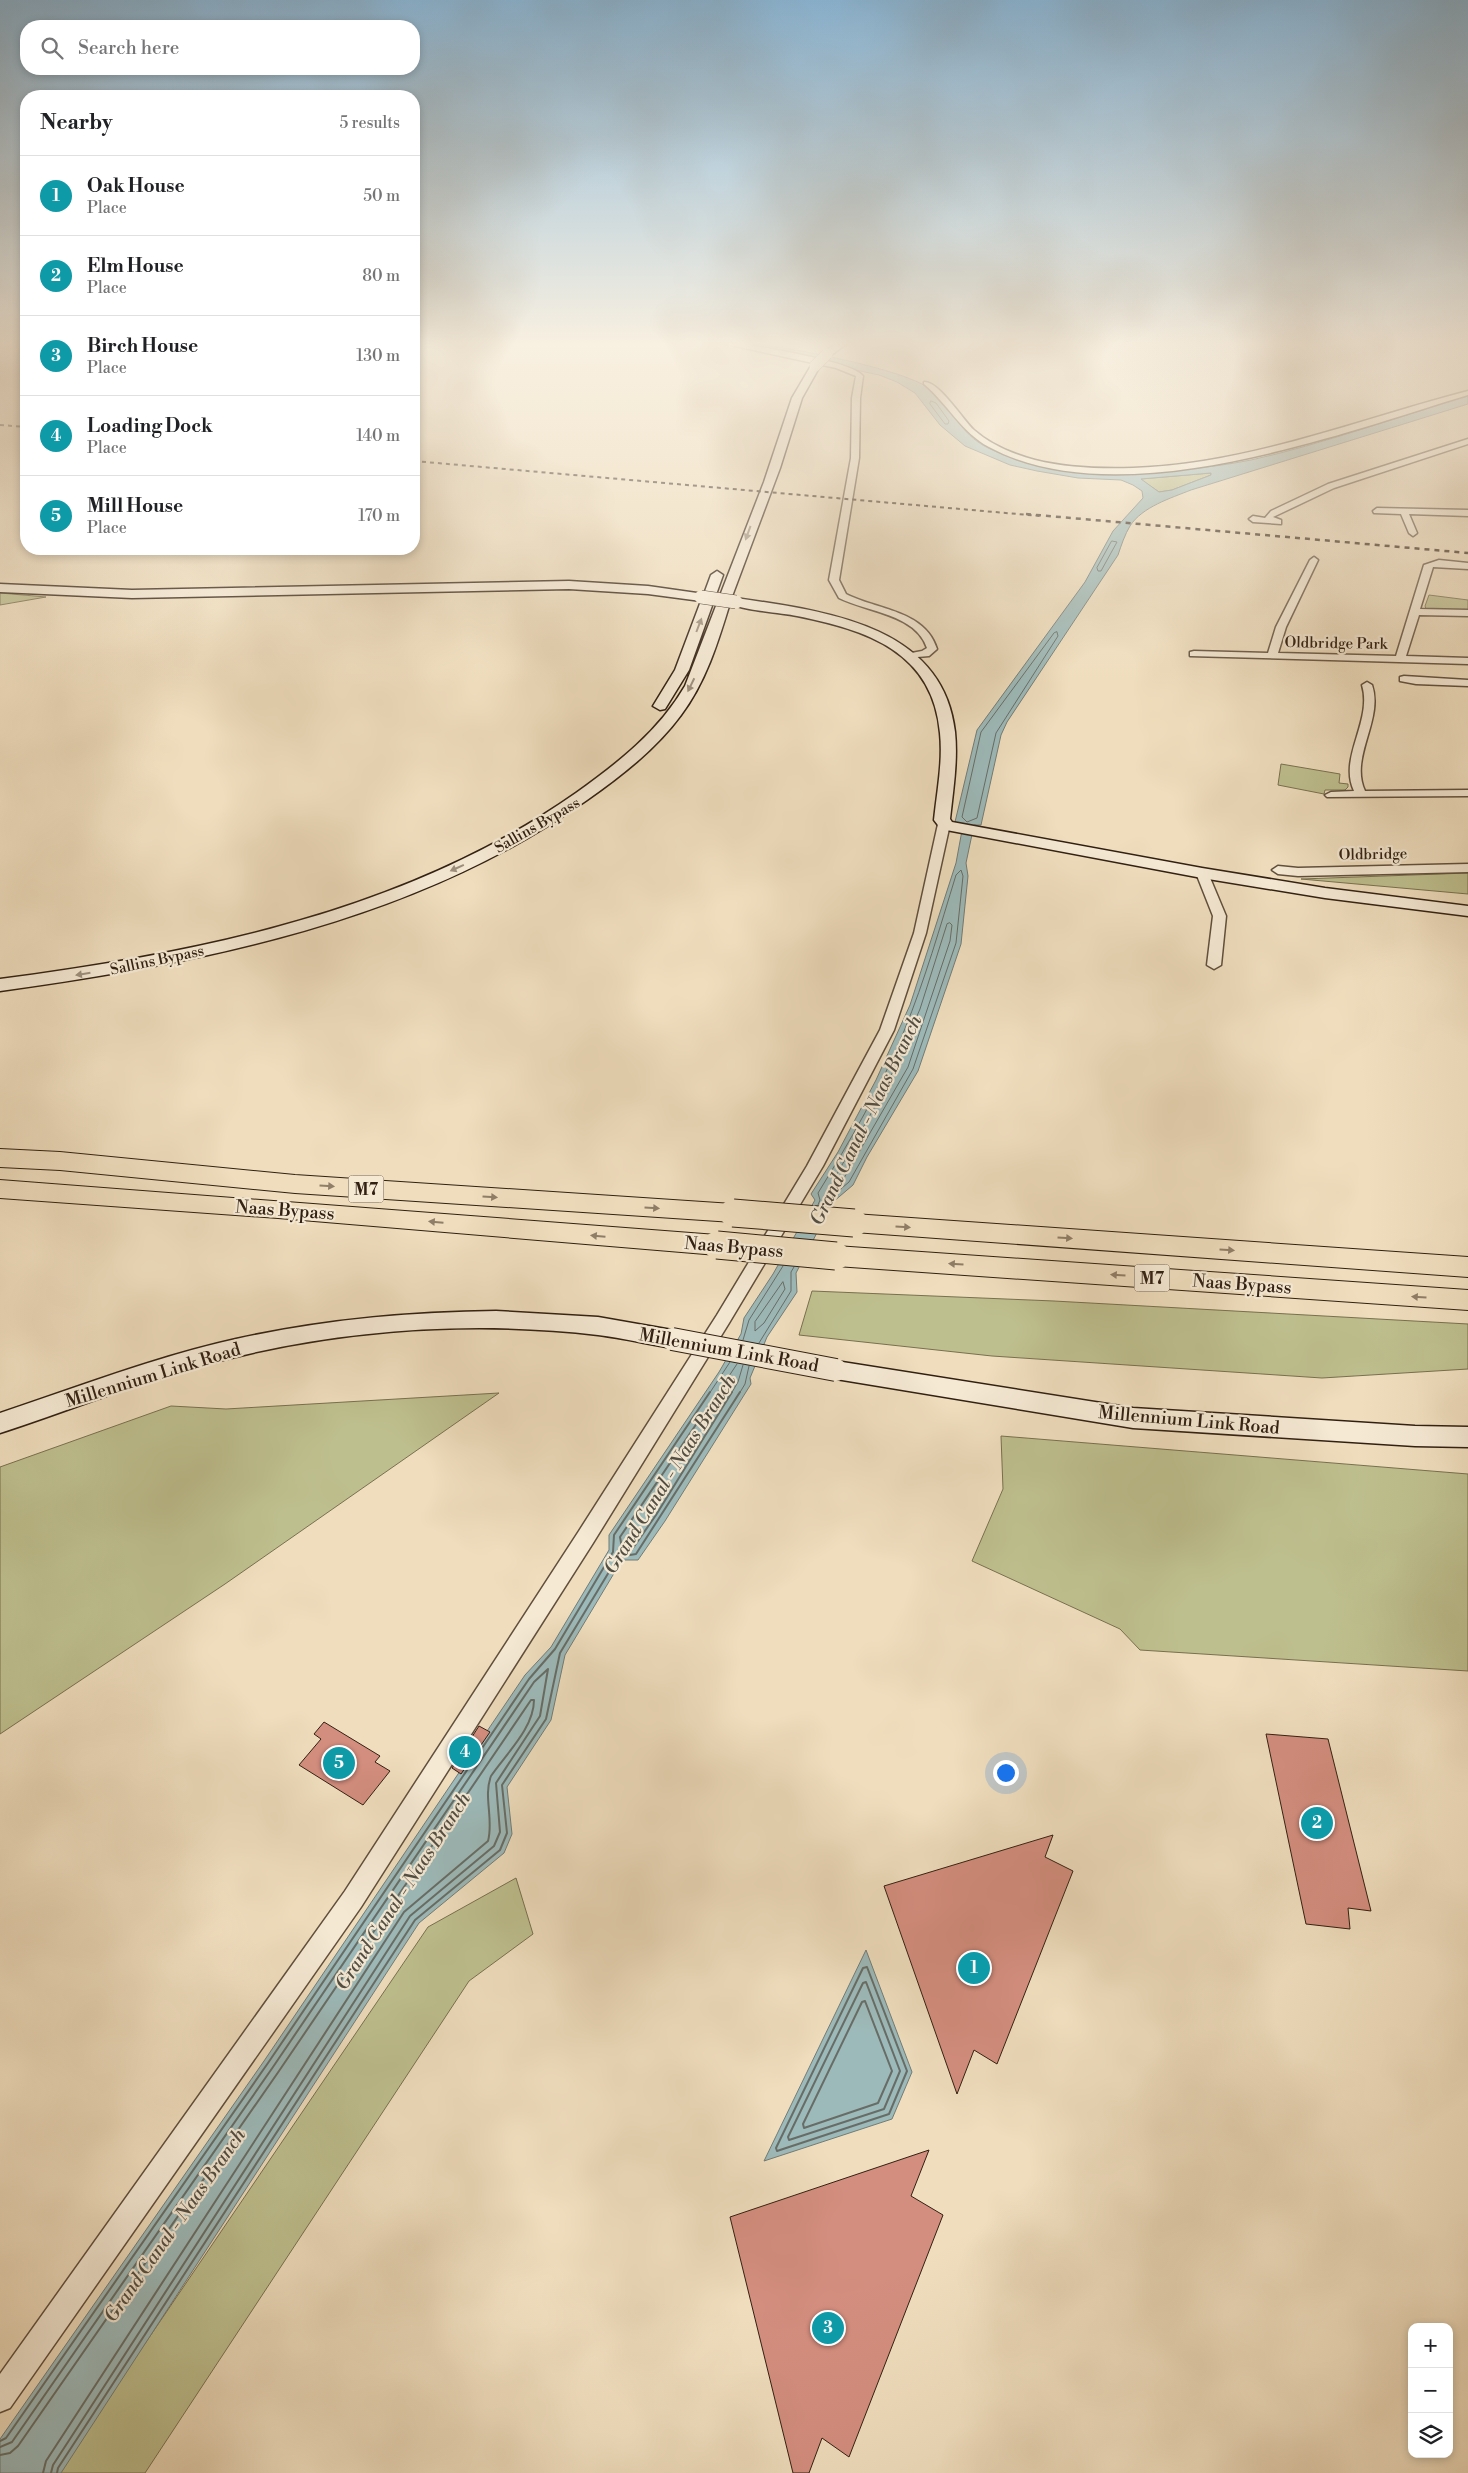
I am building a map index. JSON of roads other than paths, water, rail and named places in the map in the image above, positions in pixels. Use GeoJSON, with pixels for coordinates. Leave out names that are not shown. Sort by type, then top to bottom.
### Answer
{"type":"FeatureCollection","features":[{"type":"Feature","properties":{"kind":"highway","name":"M7"},"geometry":{"type":"LineString","coordinates":[[0,1154],[295,1184]]}},
{"type":"Feature","properties":{"kind":"highway","name":"Naas Bypass"},"geometry":{"type":"LineString","coordinates":[[0,1158],[60,1161],[295,1184],[733,1213],[1468,1267]]}},
{"type":"Feature","properties":{"kind":"highway","name":"Naas Bypass"},"geometry":{"type":"LineString","coordinates":[[0,1189],[278,1209],[836,1256],[1468,1300]]}},
{"type":"Feature","properties":{"kind":"highway","name":"M7"},"geometry":{"type":"LineString","coordinates":[[0,1198],[278,1209]]}},
{"type":"Feature","properties":{"kind":"main road","name":"Sallins Bypass"},"geometry":{"type":"LineString","coordinates":[[0,985],[97,972],[170,958],[332,916],[406,890],[512,843],[584,798],[647,743],[677,709],[691,686],[719,618],[741,553],[778,456]]}},
{"type":"Feature","properties":{"kind":"main road"},"geometry":{"type":"LineString","coordinates":[[755,475],[763,457]]}},
{"type":"Feature","properties":{"kind":"main road","name":"Sallins Bypass"},"geometry":{"type":"LineString","coordinates":[[0,973],[139,953],[276,921],[422,870],[468,850],[540,811],[582,783],[617,755],[656,713],[671,692],[682,670],[722,562]]}},
{"type":"Feature","properties":{"kind":"main road"},"geometry":{"type":"LineString","coordinates":[[0,588],[132,594],[569,585],[648,590],[798,612],[848,625],[896,646],[924,668],[935,685],[946,723],[948,826],[1325,894],[1468,911]]}},
{"type":"Feature","properties":{"kind":"main road","name":"Millennium Link Road"},"geometry":{"type":"LineString","coordinates":[[0,1423],[188,1361],[304,1335],[372,1326],[458,1320],[598,1326],[836,1370],[1132,1418],[1415,1436],[1468,1437]]}},
{"type":"Feature","properties":{"kind":"street"},"geometry":{"type":"LineString","coordinates":[[855,456],[834,580],[842,596],[913,622],[924,630],[931,640],[932,649],[924,654],[910,656]]}},
{"type":"Feature","properties":{"kind":"street"},"geometry":{"type":"LineString","coordinates":[[1021,456],[1037,462],[1082,470],[1165,469],[1251,456]]}},
{"type":"Feature","properties":{"kind":"street"},"geometry":{"type":"LineString","coordinates":[[1269,521],[1269,516],[1274,513],[1331,486],[1421,456]]}},
{"type":"Feature","properties":{"kind":"street"},"geometry":{"type":"LineString","coordinates":[[1377,510],[1468,513]]}},
{"type":"Feature","properties":{"kind":"street"},"geometry":{"type":"LineString","coordinates":[[1404,512],[1413,533]]}},
{"type":"Feature","properties":{"kind":"street"},"geometry":{"type":"LineString","coordinates":[[1252,519],[1280,522]]}},
{"type":"Feature","properties":{"kind":"street","name":"Oldbridge Park"},"geometry":{"type":"LineString","coordinates":[[1272,657],[1281,627],[1314,560]]}},
{"type":"Feature","properties":{"kind":"street","name":"Oldbridge Park"},"geometry":{"type":"LineString","coordinates":[[1400,660],[1429,565],[1439,563],[1468,566]]}},
{"type":"Feature","properties":{"kind":"street"},"geometry":{"type":"LineString","coordinates":[[1414,612],[1468,612]]}},
{"type":"Feature","properties":{"kind":"street","name":"Oldbridge Park"},"geometry":{"type":"LineString","coordinates":[[1194,654],[1468,661]]}},
{"type":"Feature","properties":{"kind":"street"},"geometry":{"type":"LineString","coordinates":[[1404,679],[1468,683]]}},
{"type":"Feature","properties":{"kind":"street"},"geometry":{"type":"LineString","coordinates":[[1361,794],[1357,789],[1356,769],[1369,711],[1369,689],[1367,685]]}},
{"type":"Feature","properties":{"kind":"street"},"geometry":{"type":"LineString","coordinates":[[1331,795],[1468,793]]}},
{"type":"Feature","properties":{"kind":"street"},"geometry":{"type":"LineString","coordinates":[[0,2398],[353,1899],[592,1529],[723,1319],[815,1166],[887,1030],[920,934],[948,826]]}},
{"type":"Feature","properties":{"kind":"street","name":"Oldbridge"},"geometry":{"type":"LineString","coordinates":[[1278,870],[1298,872],[1468,868]]}},
{"type":"Feature","properties":{"kind":"street"},"geometry":{"type":"LineString","coordinates":[[1202,873],[1205,888],[1216,902],[1220,919],[1214,965]]}},
{"type":"Feature","properties":{"kind":"water","name":"Grand Canal - Naas Branch"},"geometry":{"type":"Polygon","coordinates":[[[990,456],[1009,456],[1052,468],[1120,472],[1202,467],[1267,456],[1299,456],[1191,490],[1166,500],[1142,513],[1130,526],[1118,555],[1007,722],[1001,735],[981,825],[974,825],[966,863],[968,876],[961,944],[918,1071],[867,1157],[853,1185],[833,1202],[796,1273],[797,1292],[767,1337],[750,1378],[751,1384],[665,1521],[638,1560],[622,1560],[565,1655],[551,1720],[507,1787],[512,1834],[504,1853],[419,1923],[61,2473],[0,2473],[0,2439],[264,2061],[525,1675],[551,1647],[609,1550],[609,1535],[719,1372],[741,1334],[744,1318],[773,1274],[815,1200],[811,1194],[838,1152],[876,1080],[910,1005],[956,863],[963,825],[955,822],[977,730],[1085,582],[1113,531],[1143,498],[1142,491],[1121,480],[1078,478],[1010,465],[990,456]],[[1211,473],[1141,479],[1159,492],[1172,490],[1211,475],[1211,473]]]}},
{"type":"Feature","properties":{"kind":"water"},"geometry":{"type":"Polygon","coordinates":[[[866,1950],[912,2072],[892,2119],[764,2161],[866,1950]]]}},
{"type":"Feature","properties":{"kind":"railway"},"geometry":{"type":"LineString","coordinates":[[420,462],[1040,516]]}},
{"type":"Feature","properties":{"kind":"railway"},"geometry":{"type":"LineString","coordinates":[[1026,514],[1468,553]]}},
{"type":"Feature","properties":{"kind":"place","name":"Loading Dock"},"geometry":{"type":"Point","coordinates":[465,1752]}},
{"type":"Feature","properties":{"kind":"place","name":"Mill House"},"geometry":{"type":"Point","coordinates":[339,1763]}},
{"type":"Feature","properties":{"kind":"place","name":"Elm House"},"geometry":{"type":"Point","coordinates":[1317,1823]}},
{"type":"Feature","properties":{"kind":"place","name":"Oak House"},"geometry":{"type":"Point","coordinates":[974,1968]}},
{"type":"Feature","properties":{"kind":"place","name":"Birch House"},"geometry":{"type":"Point","coordinates":[828,2328]}}]}
